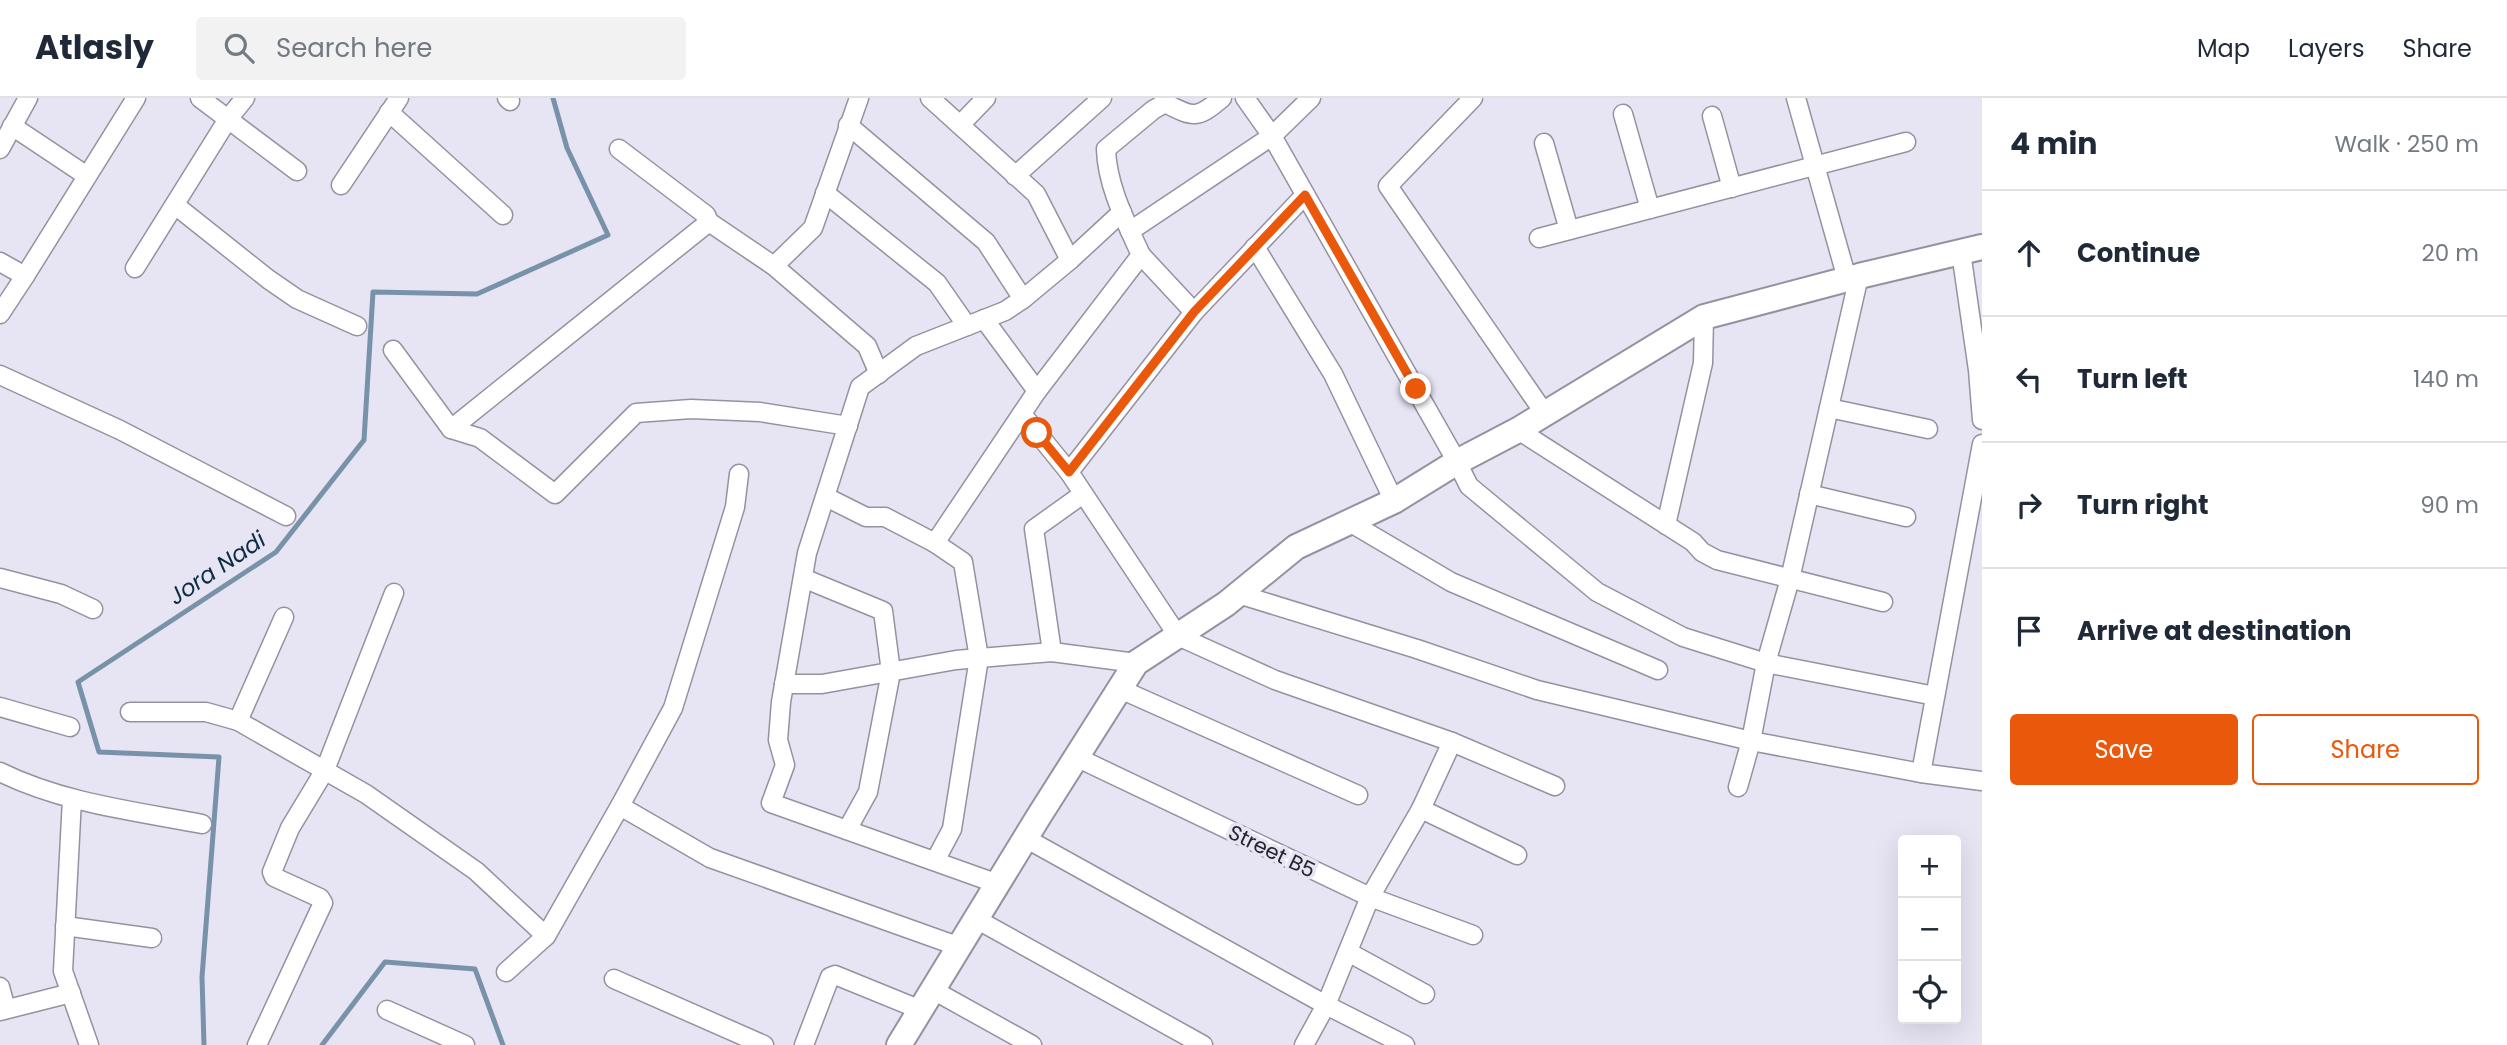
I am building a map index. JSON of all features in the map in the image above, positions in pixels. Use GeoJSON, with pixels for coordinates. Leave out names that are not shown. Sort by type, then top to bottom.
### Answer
{"type":"FeatureCollection","features":[{"type":"Feature","properties":{"kind":"street"},"geometry":{"type":"LineString","coordinates":[[0,149],[28,98]]}},
{"type":"Feature","properties":{"kind":"street"},"geometry":{"type":"LineString","coordinates":[[0,314],[136,98]]}},
{"type":"Feature","properties":{"kind":"street"},"geometry":{"type":"LineString","coordinates":[[200,98],[297,171]]}},
{"type":"Feature","properties":{"kind":"street"},"geometry":{"type":"LineString","coordinates":[[135,268],[228,119],[245,98]]}},
{"type":"Feature","properties":{"kind":"street"},"geometry":{"type":"LineString","coordinates":[[774,266],[813,228],[859,98]]}},
{"type":"Feature","properties":{"kind":"street"},"geometry":{"type":"LineString","coordinates":[[930,98],[1036,194],[1070,260]]}},
{"type":"Feature","properties":{"kind":"street"},"geometry":{"type":"LineString","coordinates":[[960,125],[986,98]]}},
{"type":"Feature","properties":{"kind":"street"},"geometry":{"type":"LineString","coordinates":[[1015,176],[1102,98]]}},
{"type":"Feature","properties":{"kind":"street"},"geometry":{"type":"LineString","coordinates":[[1194,312],[1141,255],[1122,212],[1108,170],[1106,149],[1165,103],[1185,113],[1194,114],[1203,113],[1222,98]]}},
{"type":"Feature","properties":{"kind":"street"},"geometry":{"type":"LineString","coordinates":[[1245,98],[1272,136],[1458,461],[1468,486],[1597,592],[1683,637],[1766,663],[1935,696]]}},
{"type":"Feature","properties":{"kind":"street"},"geometry":{"type":"LineString","coordinates":[[1130,232],[1272,136],[1311,98]]}},
{"type":"Feature","properties":{"kind":"street"},"geometry":{"type":"LineString","coordinates":[[1473,98],[1388,186],[1545,414]]}},
{"type":"Feature","properties":{"kind":"street"},"geometry":{"type":"LineString","coordinates":[[1738,787],[1829,408],[1853,277],[1815,166],[1796,98]]}},
{"type":"Feature","properties":{"kind":"street"},"geometry":{"type":"LineString","coordinates":[[341,185],[394,105],[503,215]]}},
{"type":"Feature","properties":{"kind":"street"},"geometry":{"type":"LineString","coordinates":[[1623,114],[1650,209]]}},
{"type":"Feature","properties":{"kind":"street"},"geometry":{"type":"LineString","coordinates":[[1712,116],[1732,188]]}},
{"type":"Feature","properties":{"kind":"street"},"geometry":{"type":"LineString","coordinates":[[848,125],[986,242],[1023,299]]}},
{"type":"Feature","properties":{"kind":"street"},"geometry":{"type":"LineString","coordinates":[[12,126],[87,176]]}},
{"type":"Feature","properties":{"kind":"street"},"geometry":{"type":"LineString","coordinates":[[1539,238],[1906,142]]}},
{"type":"Feature","properties":{"kind":"street"},"geometry":{"type":"LineString","coordinates":[[1544,143],[1569,230]]}},
{"type":"Feature","properties":{"kind":"street"},"geometry":{"type":"LineString","coordinates":[[619,149],[706,215],[709,222],[774,266],[867,346],[879,374]]}},
{"type":"Feature","properties":{"kind":"street"},"geometry":{"type":"LineString","coordinates":[[825,193],[937,283],[1037,391]]}},
{"type":"Feature","properties":{"kind":"street"},"geometry":{"type":"LineString","coordinates":[[1069,472],[1194,312],[1305,195]]}},
{"type":"Feature","properties":{"kind":"street"},"geometry":{"type":"LineString","coordinates":[[175,205],[297,299],[357,326]]}},
{"type":"Feature","properties":{"kind":"street"},"geometry":{"type":"LineString","coordinates":[[998,884],[771,803],[785,765],[778,740],[784,684],[807,553],[860,387],[916,346],[1004,311],[1023,299],[1122,212]]}},
{"type":"Feature","properties":{"kind":"street"},"geometry":{"type":"LineString","coordinates":[[451,429],[709,222]]}},
{"type":"Feature","properties":{"kind":"street"},"geometry":{"type":"LineString","coordinates":[[1255,247],[1333,374],[1394,502]]}},
{"type":"Feature","properties":{"kind":"street"},"geometry":{"type":"LineString","coordinates":[[898,1045],[1136,663],[1238,594],[1296,547],[1394,502],[1458,461],[1518,430],[1704,317],[1853,277],[1972,249],[1982,420]]}},
{"type":"Feature","properties":{"kind":"street"},"geometry":{"type":"LineString","coordinates":[[935,543],[1037,391],[1141,255]]}},
{"type":"Feature","properties":{"kind":"street"},"geometry":{"type":"LineString","coordinates":[[0,262],[25,276]]}},
{"type":"Feature","properties":{"kind":"street"},"geometry":{"type":"LineString","coordinates":[[1666,525],[1703,363],[1704,317]]}},
{"type":"Feature","properties":{"kind":"street"},"geometry":{"type":"LineString","coordinates":[[393,350],[451,429],[480,438],[555,494],[636,413],[691,409],[761,412],[848,426]]}},
{"type":"Feature","properties":{"kind":"street"},"geometry":{"type":"LineString","coordinates":[[0,375],[120,430],[286,516]]}},
{"type":"Feature","properties":{"kind":"street"},"geometry":{"type":"LineString","coordinates":[[1829,408],[1928,429]]}},
{"type":"Feature","properties":{"kind":"street"},"geometry":{"type":"LineString","coordinates":[[1022,414],[1069,472],[1178,636],[1275,681],[1452,742],[1555,786]]}},
{"type":"Feature","properties":{"kind":"street"},"geometry":{"type":"LineString","coordinates":[[1518,430],[1717,560],[1884,602]]}},
{"type":"Feature","properties":{"kind":"street"},"geometry":{"type":"LineString","coordinates":[[1920,773],[1982,444]]}},
{"type":"Feature","properties":{"kind":"street"},"geometry":{"type":"LineString","coordinates":[[506,972],[546,936],[673,708],[735,507],[739,474]]}},
{"type":"Feature","properties":{"kind":"street"},"geometry":{"type":"LineString","coordinates":[[1809,494],[1906,517]]}},
{"type":"Feature","properties":{"kind":"street"},"geometry":{"type":"LineString","coordinates":[[1052,652],[1034,529],[1083,495]]}},
{"type":"Feature","properties":{"kind":"street"},"geometry":{"type":"LineString","coordinates":[[825,496],[866,517],[886,517],[935,543],[963,562],[979,658],[952,829],[935,861]]}},
{"type":"Feature","properties":{"kind":"street"},"geometry":{"type":"LineString","coordinates":[[1351,523],[1451,582],[1658,670]]}},
{"type":"Feature","properties":{"kind":"street"},"geometry":{"type":"LineString","coordinates":[[0,578],[61,594],[93,609]]}},
{"type":"Feature","properties":{"kind":"street"},"geometry":{"type":"LineString","coordinates":[[803,578],[883,611],[891,672],[868,792],[847,830]]}},
{"type":"Feature","properties":{"kind":"street"},"geometry":{"type":"LineString","coordinates":[[257,1045],[323,903],[320,898],[274,877],[272,872],[290,828],[325,771],[394,593]]}},
{"type":"Feature","properties":{"kind":"street"},"geometry":{"type":"LineString","coordinates":[[1238,594],[1417,649],[1537,690],[1751,741],[1920,773],[1982,781]]}},
{"type":"Feature","properties":{"kind":"street"},"geometry":{"type":"LineString","coordinates":[[238,722],[284,617]]}},
{"type":"Feature","properties":{"kind":"street"},"geometry":{"type":"LineString","coordinates":[[784,684],[822,684],[979,658],[1052,652],[1136,663]]}},
{"type":"Feature","properties":{"kind":"street"},"geometry":{"type":"LineString","coordinates":[[1119,689],[1358,795]]}},
{"type":"Feature","properties":{"kind":"street"},"geometry":{"type":"LineString","coordinates":[[0,707],[70,727]]}},
{"type":"Feature","properties":{"kind":"street"},"geometry":{"type":"LineString","coordinates":[[130,712],[206,712],[238,722],[366,794],[476,871],[546,936]]}},
{"type":"Feature","properties":{"kind":"street"},"geometry":{"type":"LineString","coordinates":[[1304,1045],[1326,1005],[1370,897],[1421,809],[1452,742]]}},
{"type":"Feature","properties":{"kind":"street","name":"Street B5"},"geometry":{"type":"LineString","coordinates":[[1076,757],[1370,897],[1473,935]]}},
{"type":"Feature","properties":{"kind":"street"},"geometry":{"type":"LineString","coordinates":[[0,772],[26,785],[72,799],[202,824]]}},
{"type":"Feature","properties":{"kind":"street"},"geometry":{"type":"LineString","coordinates":[[72,799],[63,971],[89,1045]]}},
{"type":"Feature","properties":{"kind":"street"},"geometry":{"type":"LineString","coordinates":[[620,806],[710,858],[960,947]]}},
{"type":"Feature","properties":{"kind":"street"},"geometry":{"type":"LineString","coordinates":[[1421,809],[1517,855]]}},
{"type":"Feature","properties":{"kind":"street"},"geometry":{"type":"LineString","coordinates":[[1026,838],[1326,1005],[1405,1045]]}},
{"type":"Feature","properties":{"kind":"street"},"geometry":{"type":"LineString","coordinates":[[976,919],[1203,1045]]}},
{"type":"Feature","properties":{"kind":"street"},"geometry":{"type":"LineString","coordinates":[[65,926],[152,938]]}},
{"type":"Feature","properties":{"kind":"street"},"geometry":{"type":"LineString","coordinates":[[1348,952],[1425,993]]}},
{"type":"Feature","properties":{"kind":"street"},"geometry":{"type":"LineString","coordinates":[[804,1045],[830,977],[835,975],[927,1000],[1032,1045]]}},
{"type":"Feature","properties":{"kind":"street"},"geometry":{"type":"LineString","coordinates":[[614,979],[764,1045]]}},
{"type":"Feature","properties":{"kind":"street"},"geometry":{"type":"LineString","coordinates":[[0,987],[3,1010],[71,993]]}},
{"type":"Feature","properties":{"kind":"street"},"geometry":{"type":"LineString","coordinates":[[387,1010],[465,1045]]}},
{"type":"Feature","properties":{"kind":"waterway","name":"Jora Nadi"},"geometry":{"type":"LineString","coordinates":[[204,1045],[202,977],[219,757],[99,752],[78,682],[276,552],[364,440],[373,292],[477,294],[608,235],[567,148],[553,98]]}},
{"type":"Feature","properties":{"kind":"waterway","name":"Jora Nadi"},"geometry":{"type":"LineString","coordinates":[[322,1045],[385,962],[475,969],[503,1045]]}},
{"type":"Feature","properties":{"kind":"route"},"geometry":{"type":"LineString","coordinates":[[1037,433],[1069,472],[1194,312],[1305,195],[1416,389]]}}]}
